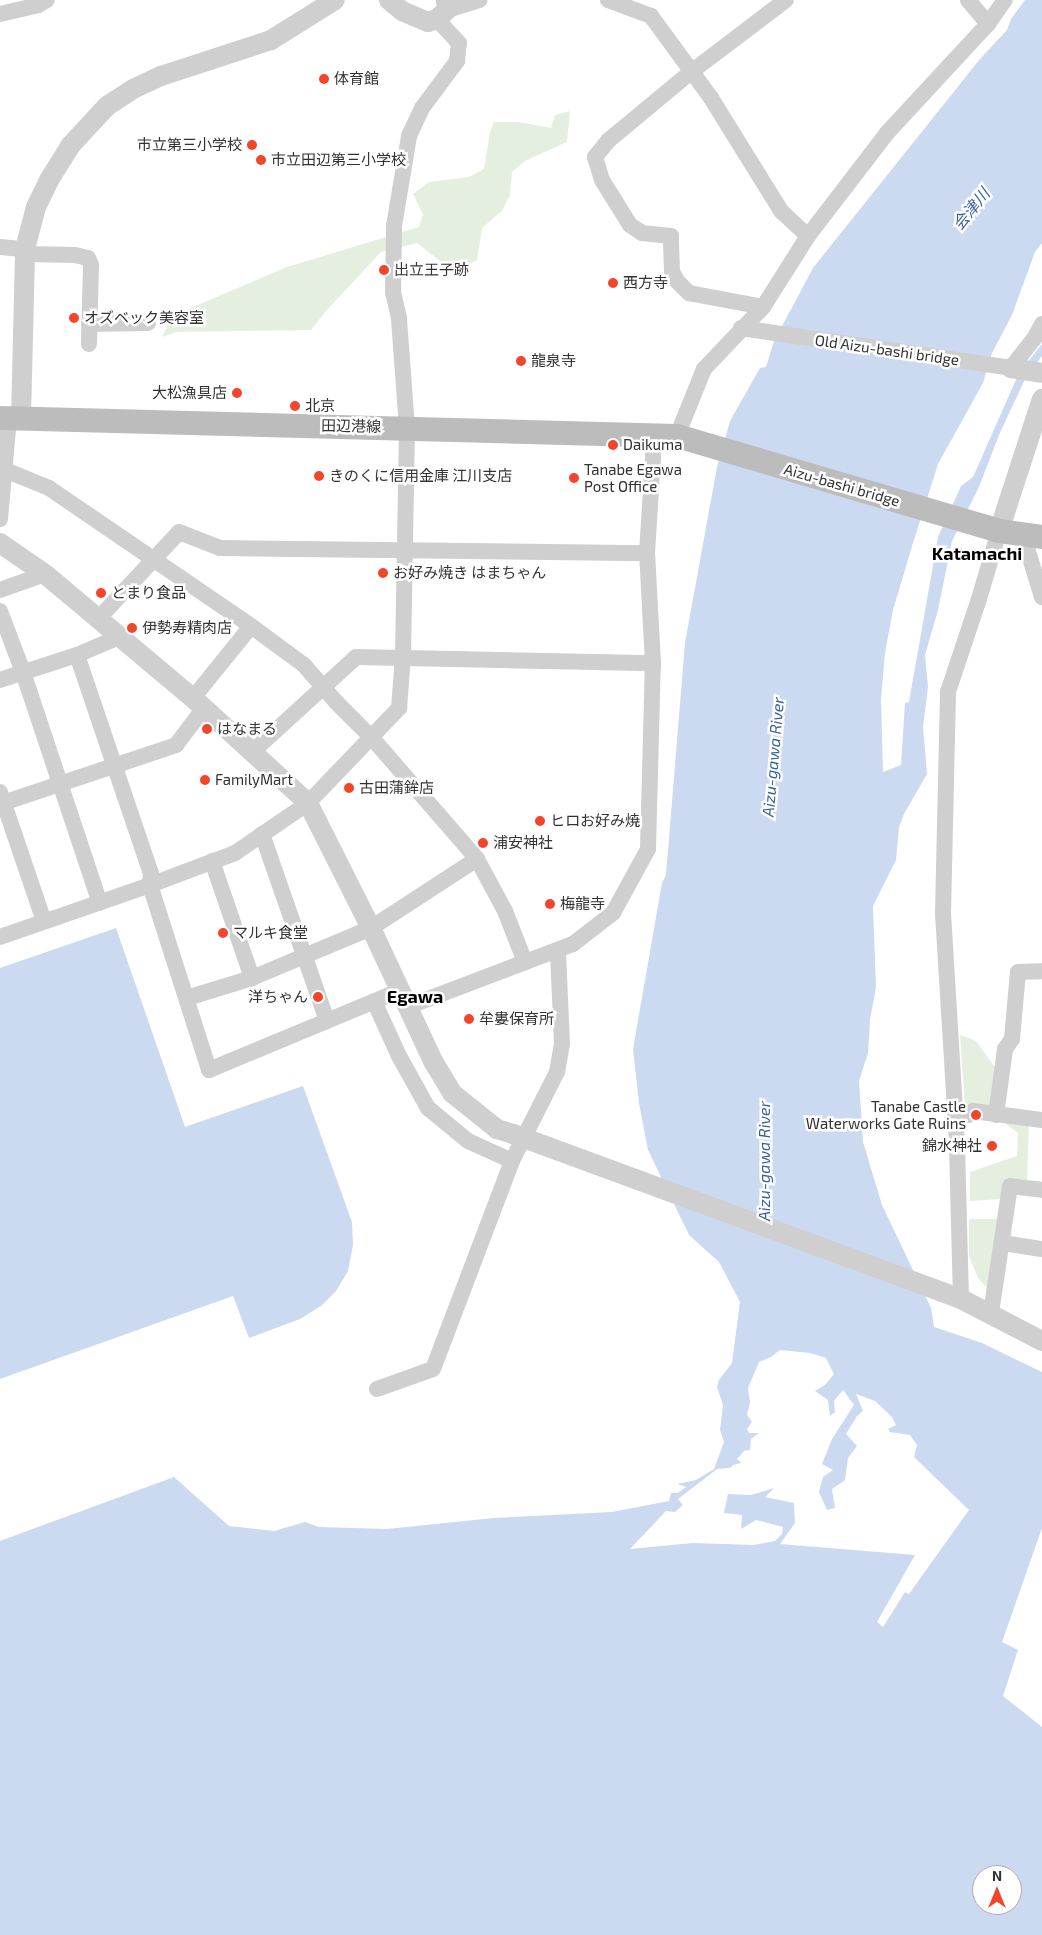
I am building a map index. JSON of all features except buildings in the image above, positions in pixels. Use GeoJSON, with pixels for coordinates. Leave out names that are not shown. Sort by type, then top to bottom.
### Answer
{"type":"FeatureCollection","features":[{"type":"Feature","properties":{"kind":"main road","name":"田辺港線"},"geometry":{"type":"LineString","coordinates":[[10,418],[652,435],[677,436],[700,443]]}},
{"type":"Feature","properties":{"kind":"main road","name":"Aizu-bashi bridge"},"geometry":{"type":"LineString","coordinates":[[700,443],[991,528]]}},
{"type":"Feature","properties":{"kind":"main road"},"geometry":{"type":"LineString","coordinates":[[991,528],[1033,536]]}},
{"type":"Feature","properties":{"kind":"street"},"geometry":{"type":"LineString","coordinates":[[0,14],[47,0]]}},
{"type":"Feature","properties":{"kind":"street"},"geometry":{"type":"LineString","coordinates":[[0,519],[25,252],[36,207],[49,180],[70,146],[107,106],[133,89],[161,76],[272,40],[335,0]]}},
{"type":"Feature","properties":{"kind":"street"},"geometry":{"type":"LineString","coordinates":[[389,0],[402,11],[428,22],[444,10],[480,0]]}},
{"type":"Feature","properties":{"kind":"street"},"geometry":{"type":"LineString","coordinates":[[608,0],[651,16],[711,98],[781,211],[808,236]]}},
{"type":"Feature","properties":{"kind":"street"},"geometry":{"type":"LineString","coordinates":[[763,307],[689,293],[677,281],[672,271],[671,236],[642,233],[630,225],[602,180],[596,157],[609,140],[691,72],[786,0]]}},
{"type":"Feature","properties":{"kind":"street"},"geometry":{"type":"LineString","coordinates":[[968,0],[988,24]]}},
{"type":"Feature","properties":{"kind":"street"},"geometry":{"type":"LineString","coordinates":[[677,436],[704,369],[763,307],[808,236],[887,133],[988,24],[1005,0]]}},
{"type":"Feature","properties":{"kind":"street"},"geometry":{"type":"LineString","coordinates":[[0,937],[100,903],[235,853],[308,803],[399,708],[403,657],[407,428],[399,318],[394,293],[394,226],[409,136],[422,108],[457,61],[459,43],[444,10]]}},
{"type":"Feature","properties":{"kind":"street"},"geometry":{"type":"LineString","coordinates":[[0,248],[25,252],[75,255],[88,258],[91,265],[89,344]]}},
{"type":"Feature","properties":{"kind":"street"},"geometry":{"type":"LineString","coordinates":[[89,324],[148,323]]}},
{"type":"Feature","properties":{"kind":"street"},"geometry":{"type":"LineString","coordinates":[[1042,324],[1034,339],[1011,368],[1042,373]]}},
{"type":"Feature","properties":{"kind":"street","name":"Old Aizu-bashi bridge"},"geometry":{"type":"LineString","coordinates":[[741,328],[1011,368]]}},
{"type":"Feature","properties":{"kind":"street"},"geometry":{"type":"LineString","coordinates":[[962,1298],[955,1115],[943,913],[948,692],[991,528],[1042,399]]}},
{"type":"Feature","properties":{"kind":"street"},"geometry":{"type":"LineString","coordinates":[[77,655],[151,873],[150,885],[209,1070],[374,1001],[403,999],[558,951],[573,944],[612,913],[648,849],[653,663],[648,553],[653,458],[652,435]]}},
{"type":"Feature","properties":{"kind":"street"},"geometry":{"type":"LineString","coordinates":[[6,470],[49,488],[252,626],[304,665],[323,688],[372,738],[477,859],[506,911],[525,962]]}},
{"type":"Feature","properties":{"kind":"street"},"geometry":{"type":"LineString","coordinates":[[98,619],[179,532],[220,548],[648,553]]}},
{"type":"Feature","properties":{"kind":"street"},"geometry":{"type":"LineString","coordinates":[[1033,536],[1042,597]]}},
{"type":"Feature","properties":{"kind":"street"},"geometry":{"type":"LineString","coordinates":[[0,543],[46,574],[198,703],[308,803],[371,928],[433,1061],[452,1093],[497,1129],[962,1298],[1042,1341]]}},
{"type":"Feature","properties":{"kind":"street"},"geometry":{"type":"LineString","coordinates":[[0,590],[46,574]]}},
{"type":"Feature","properties":{"kind":"street"},"geometry":{"type":"LineString","coordinates":[[0,611],[23,672],[100,903]]}},
{"type":"Feature","properties":{"kind":"street"},"geometry":{"type":"LineString","coordinates":[[44,921],[1,800],[59,784],[176,744],[198,703],[252,626]]}},
{"type":"Feature","properties":{"kind":"street"},"geometry":{"type":"LineString","coordinates":[[0,680],[77,655],[119,637]]}},
{"type":"Feature","properties":{"kind":"street"},"geometry":{"type":"LineString","coordinates":[[252,753],[356,657],[653,663]]}},
{"type":"Feature","properties":{"kind":"street"},"geometry":{"type":"LineString","coordinates":[[262,834],[327,1021]]}},
{"type":"Feature","properties":{"kind":"street"},"geometry":{"type":"LineString","coordinates":[[187,998],[252,978],[371,928],[477,859]]}},
{"type":"Feature","properties":{"kind":"street"},"geometry":{"type":"LineString","coordinates":[[212,861],[252,978]]}},
{"type":"Feature","properties":{"kind":"street"},"geometry":{"type":"LineString","coordinates":[[377,1389],[433,1369],[512,1162],[557,1072],[562,1044],[558,951]]}},
{"type":"Feature","properties":{"kind":"street"},"geometry":{"type":"LineString","coordinates":[[1042,964],[1042,975]]}},
{"type":"Feature","properties":{"kind":"street"},"geometry":{"type":"LineString","coordinates":[[996,1115],[1005,1049],[1012,1039],[1018,972],[1041,971]]}},
{"type":"Feature","properties":{"kind":"street"},"geometry":{"type":"LineString","coordinates":[[374,1001],[399,1056],[428,1108],[468,1142],[512,1162]]}},
{"type":"Feature","properties":{"kind":"street"},"geometry":{"type":"LineString","coordinates":[[955,1115],[968,1115],[973,1111],[1042,1120]]}},
{"type":"Feature","properties":{"kind":"street"},"geometry":{"type":"LineString","coordinates":[[991,1313],[1003,1243],[1010,1186],[1042,1190]]}},
{"type":"Feature","properties":{"kind":"street"},"geometry":{"type":"LineString","coordinates":[[1003,1243],[1042,1248]]}},
{"type":"Feature","properties":{"kind":"green space"},"geometry":{"type":"Polygon","coordinates":[[[570,111],[567,142],[525,161],[512,172],[510,195],[502,211],[482,228],[477,260],[457,270],[445,265],[417,243],[381,252],[326,311],[311,330],[177,332],[162,337],[172,316],[287,267],[419,227],[423,214],[413,194],[429,182],[469,177],[484,169],[490,132],[494,122],[519,122],[551,128],[555,115],[570,111]]]}},
{"type":"Feature","properties":{"kind":"green space"},"geometry":{"type":"Polygon","coordinates":[[[960,1035],[976,1041],[997,1070],[992,1108],[965,1107],[960,1035]]]}},
{"type":"Feature","properties":{"kind":"green space"},"geometry":{"type":"Polygon","coordinates":[[[1006,1120],[1029,1123],[1027,1180],[1015,1179],[1001,1199],[970,1201],[970,1172],[1017,1156],[1018,1133],[1006,1124],[1006,1120]]]}},
{"type":"Feature","properties":{"kind":"green space"},"geometry":{"type":"Polygon","coordinates":[[[969,1219],[1000,1219],[992,1284],[986,1287],[978,1278],[969,1256],[969,1219]]]}},
{"type":"Feature","properties":{"kind":"water"},"geometry":{"type":"Polygon","coordinates":[[[1025,0],[1042,0],[1042,243],[1035,252],[1012,315],[992,353],[983,383],[938,464],[913,543],[893,610],[885,653],[881,700],[883,772],[901,765],[905,703],[909,702],[938,537],[961,486],[973,477],[1019,373],[1042,344],[1042,356],[1025,379],[999,435],[979,487],[952,541],[938,610],[925,655],[928,687],[923,727],[927,774],[904,814],[899,827],[896,860],[873,906],[876,987],[870,1020],[868,1053],[859,1081],[863,1142],[882,1205],[931,1308],[934,1327],[982,1343],[1042,1372],[1042,1528],[1002,1642],[1018,1650],[1003,1696],[1042,1727],[1042,1935],[0,1935],[0,1541],[174,1477],[229,1526],[274,1531],[305,1522],[319,1527],[387,1529],[494,1518],[612,1512],[669,1501],[671,1493],[678,1493],[686,1487],[677,1484],[696,1480],[714,1469],[724,1442],[720,1430],[723,1405],[717,1387],[719,1380],[732,1363],[740,1302],[719,1262],[689,1235],[648,1150],[639,1103],[633,1049],[662,883],[666,875],[685,643],[717,467],[730,421],[760,368],[766,367],[774,341],[813,268],[980,59],[1007,30],[1011,19],[1025,0]],[[780,1350],[771,1357],[759,1362],[748,1388],[750,1402],[747,1415],[752,1422],[747,1429],[749,1433],[759,1433],[751,1439],[750,1450],[744,1451],[737,1459],[741,1463],[730,1468],[717,1469],[678,1499],[683,1505],[675,1512],[666,1511],[630,1549],[693,1543],[754,1545],[775,1541],[782,1534],[783,1527],[756,1520],[741,1529],[742,1515],[724,1513],[728,1494],[751,1495],[774,1488],[765,1497],[794,1503],[795,1523],[780,1544],[915,1555],[877,1622],[883,1627],[905,1592],[909,1594],[969,1510],[914,1457],[917,1445],[910,1435],[890,1432],[888,1429],[896,1425],[892,1417],[875,1401],[856,1394],[863,1411],[857,1416],[846,1434],[857,1446],[848,1458],[845,1480],[832,1489],[835,1508],[827,1510],[819,1492],[823,1477],[833,1470],[822,1464],[832,1439],[854,1405],[843,1390],[834,1401],[835,1412],[830,1416],[828,1400],[815,1391],[825,1385],[834,1374],[826,1358],[810,1353],[780,1350]]]}},
{"type":"Feature","properties":{"kind":"water"},"geometry":{"type":"Polygon","coordinates":[[[116,928],[185,1127],[303,1086],[352,1222],[353,1245],[348,1271],[336,1291],[321,1306],[300,1319],[249,1338],[233,1296],[0,1379],[0,968],[116,928]]]}},
{"type":"Feature","properties":{"kind":"place","name":"体育館"},"geometry":{"type":"Point","coordinates":[324,79]}},
{"type":"Feature","properties":{"kind":"place","name":"市立第三小学校"},"geometry":{"type":"Point","coordinates":[252,145]}},
{"type":"Feature","properties":{"kind":"place","name":"市立田辺第三小学校"},"geometry":{"type":"Point","coordinates":[261,160]}},
{"type":"Feature","properties":{"kind":"place","name":"出立王子跡"},"geometry":{"type":"Point","coordinates":[384,270]}},
{"type":"Feature","properties":{"kind":"place","name":"西方寺"},"geometry":{"type":"Point","coordinates":[613,283]}},
{"type":"Feature","properties":{"kind":"place","name":"オズベック美容室"},"geometry":{"type":"Point","coordinates":[74,318]}},
{"type":"Feature","properties":{"kind":"place","name":"龍泉寺"},"geometry":{"type":"Point","coordinates":[521,361]}},
{"type":"Feature","properties":{"kind":"place","name":"大松漁具店"},"geometry":{"type":"Point","coordinates":[237,393]}},
{"type":"Feature","properties":{"kind":"place","name":"北京"},"geometry":{"type":"Point","coordinates":[295,406]}},
{"type":"Feature","properties":{"kind":"place","name":"Daikuma"},"geometry":{"type":"Point","coordinates":[613,445]}},
{"type":"Feature","properties":{"kind":"place","name":"きのくに信用金庫 江川支店"},"geometry":{"type":"Point","coordinates":[319,476]}},
{"type":"Feature","properties":{"kind":"place","name":"Tanabe Egawa Post Office"},"geometry":{"type":"Point","coordinates":[574,478]}},
{"type":"Feature","properties":{"kind":"place","name":"お好み焼き はまちゃん"},"geometry":{"type":"Point","coordinates":[383,573]}},
{"type":"Feature","properties":{"kind":"place","name":"とまり食品"},"geometry":{"type":"Point","coordinates":[101,593]}},
{"type":"Feature","properties":{"kind":"place","name":"伊勢寿精肉店"},"geometry":{"type":"Point","coordinates":[132,628]}},
{"type":"Feature","properties":{"kind":"place","name":"はなまる"},"geometry":{"type":"Point","coordinates":[207,729]}},
{"type":"Feature","properties":{"kind":"place","name":"FamilyMart"},"geometry":{"type":"Point","coordinates":[205,780]}},
{"type":"Feature","properties":{"kind":"place","name":"古田蒲鉾店"},"geometry":{"type":"Point","coordinates":[349,788]}},
{"type":"Feature","properties":{"kind":"place","name":"ヒロお好み焼"},"geometry":{"type":"Point","coordinates":[540,821]}},
{"type":"Feature","properties":{"kind":"place","name":"浦安神社"},"geometry":{"type":"Point","coordinates":[483,843]}},
{"type":"Feature","properties":{"kind":"place","name":"梅龍寺"},"geometry":{"type":"Point","coordinates":[550,904]}},
{"type":"Feature","properties":{"kind":"place","name":"マルキ食堂"},"geometry":{"type":"Point","coordinates":[223,933]}},
{"type":"Feature","properties":{"kind":"place","name":"洋ちゃん"},"geometry":{"type":"Point","coordinates":[318,997]}},
{"type":"Feature","properties":{"kind":"place","name":"牟婁保育所"},"geometry":{"type":"Point","coordinates":[469,1019]}},
{"type":"Feature","properties":{"kind":"place","name":"Tanabe Castle Waterworks Gate Ruins"},"geometry":{"type":"Point","coordinates":[976,1115]}},
{"type":"Feature","properties":{"kind":"place","name":"錦水神社"},"geometry":{"type":"Point","coordinates":[992,1146]}},
{"type":"Feature","properties":{"kind":"district","name":"Katamachi"},"geometry":{"type":"Point","coordinates":[977,553]}},
{"type":"Feature","properties":{"kind":"district","name":"Egawa"},"geometry":{"type":"Point","coordinates":[415,996]}},
{"type":"Feature","properties":{"kind":"water label","name":"会津川"},"geometry":{"type":"Point","coordinates":[971,209]}},
{"type":"Feature","properties":{"kind":"water label","name":"Aizu-gawa River"},"geometry":{"type":"Point","coordinates":[773,757]}},
{"type":"Feature","properties":{"kind":"water label","name":"Aizu-gawa River"},"geometry":{"type":"Point","coordinates":[764,1161]}}]}
